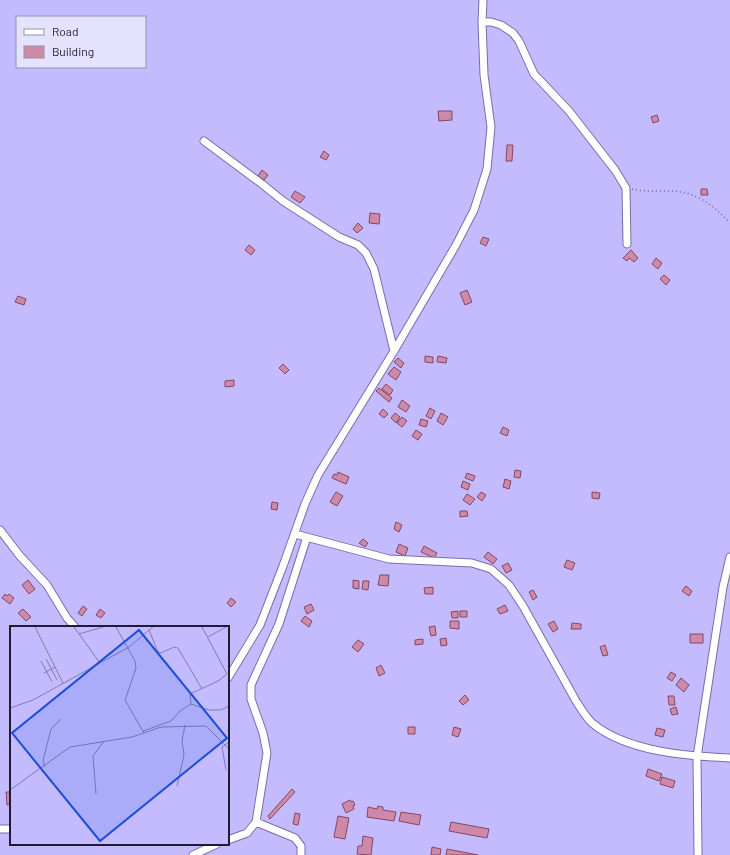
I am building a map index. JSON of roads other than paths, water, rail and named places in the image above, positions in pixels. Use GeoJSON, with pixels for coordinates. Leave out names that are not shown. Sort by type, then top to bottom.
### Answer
{"type":"FeatureCollection","features":[{"type":"Feature","properties":{"kind":"street"},"geometry":{"type":"LineString","coordinates":[[229,676],[260,625],[305,504],[318,475],[394,351],[474,210],[487,169],[491,127],[484,75],[482,22],[483,0]]}},
{"type":"Feature","properties":{"kind":"street"},"geometry":{"type":"LineString","coordinates":[[482,22],[490,22],[501,25],[513,33],[519,41],[534,74],[568,111],[615,170],[626,188],[627,244]]}},
{"type":"Feature","properties":{"kind":"street"},"geometry":{"type":"LineString","coordinates":[[204,141],[262,184],[283,202],[339,237],[358,245],[366,252],[374,269],[394,351]]}},
{"type":"Feature","properties":{"kind":"street"},"geometry":{"type":"LineString","coordinates":[[0,530],[20,556],[48,585],[67,618],[74,626]]}},
{"type":"Feature","properties":{"kind":"street"},"geometry":{"type":"LineString","coordinates":[[295,534],[389,559],[467,562],[491,569],[513,590],[576,701],[584,714],[593,723],[615,736],[641,747],[697,757],[730,758]]}},
{"type":"Feature","properties":{"kind":"street"},"geometry":{"type":"LineString","coordinates":[[229,840],[247,833],[256,822],[267,752],[263,733],[251,698],[251,685],[279,624],[307,536]]}},
{"type":"Feature","properties":{"kind":"street"},"geometry":{"type":"LineString","coordinates":[[698,855],[697,757],[727,587],[730,557]]}},
{"type":"Feature","properties":{"kind":"street"},"geometry":{"type":"LineString","coordinates":[[256,822],[298,840],[301,846],[301,855]]}},
{"type":"Feature","properties":{"kind":"street"},"geometry":{"type":"LineString","coordinates":[[193,855],[215,845]]}}]}
